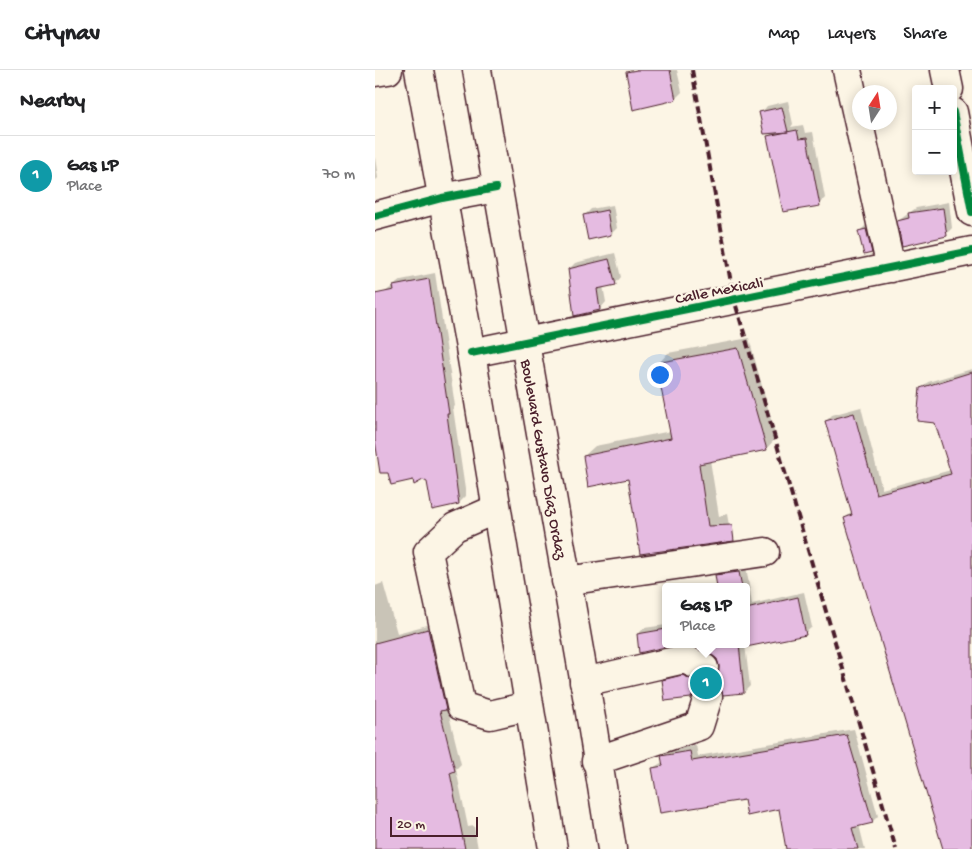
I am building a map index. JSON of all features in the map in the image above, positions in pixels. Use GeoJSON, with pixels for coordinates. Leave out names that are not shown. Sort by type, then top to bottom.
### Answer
{"type":"FeatureCollection","features":[{"type":"Feature","properties":{"kind":"main road"},"geometry":{"type":"LineString","coordinates":[[375,72],[388,70]]}},
{"type":"Feature","properties":{"kind":"main road"},"geometry":{"type":"LineString","coordinates":[[419,70],[471,353],[553,849]]}},
{"type":"Feature","properties":{"kind":"main road","name":"Boulevard Gustavo Díaz Ordaz"},"geometry":{"type":"LineString","coordinates":[[477,70],[496,188],[525,341],[584,682],[611,849]]}},
{"type":"Feature","properties":{"kind":"main road"},"geometry":{"type":"LineString","coordinates":[[847,70],[891,268]]}},
{"type":"Feature","properties":{"kind":"main road"},"geometry":{"type":"LineString","coordinates":[[945,70],[948,85]]}},
{"type":"Feature","properties":{"kind":"main road"},"geometry":{"type":"LineString","coordinates":[[956,130],[972,212]]}},
{"type":"Feature","properties":{"kind":"main road"},"geometry":{"type":"LineString","coordinates":[[375,216],[442,198],[496,188]]}},
{"type":"Feature","properties":{"kind":"main road","name":"Calle Mexicali"},"geometry":{"type":"LineString","coordinates":[[471,353],[972,251]]}},
{"type":"Feature","properties":{"kind":"main road"},"geometry":{"type":"LineString","coordinates":[[496,509],[455,527],[428,552],[461,706],[490,715],[529,706]]}},
{"type":"Feature","properties":{"kind":"main road"},"geometry":{"type":"LineString","coordinates":[[566,581],[765,552]]}},
{"type":"Feature","properties":{"kind":"main road"},"geometry":{"type":"LineString","coordinates":[[584,682],[685,659],[704,668]]}},
{"type":"Feature","properties":{"kind":"main road"},"geometry":{"type":"LineString","coordinates":[[597,762],[699,726],[708,697]]}},
{"type":"Feature","properties":{"kind":"building"},"geometry":{"type":"Polygon","coordinates":[[[670,70],[676,100],[633,110],[626,72],[670,70]]]}},
{"type":"Feature","properties":{"kind":"building"},"geometry":{"type":"Polygon","coordinates":[[[782,107],[788,132],[764,134],[759,112],[782,107]]]}},
{"type":"Feature","properties":{"kind":"building"},"geometry":{"type":"Polygon","coordinates":[[[797,130],[799,139],[807,138],[820,206],[783,212],[767,136],[797,130]]]}},
{"type":"Feature","properties":{"kind":"building"},"geometry":{"type":"Polygon","coordinates":[[[943,208],[947,236],[902,246],[897,221],[909,218],[908,213],[943,208]]]}},
{"type":"Feature","properties":{"kind":"building"},"geometry":{"type":"Polygon","coordinates":[[[607,210],[611,235],[588,240],[583,215],[607,210]]]}},
{"type":"Feature","properties":{"kind":"building"},"geometry":{"type":"Polygon","coordinates":[[[866,229],[872,253],[864,255],[858,231],[866,229]]]}},
{"type":"Feature","properties":{"kind":"building"},"geometry":{"type":"Polygon","coordinates":[[[609,259],[616,285],[597,289],[600,310],[574,316],[568,269],[609,259]]]}},
{"type":"Feature","properties":{"kind":"building"},"geometry":{"type":"Polygon","coordinates":[[[429,279],[449,414],[447,414],[459,504],[432,510],[427,482],[423,480],[414,485],[413,480],[391,485],[388,473],[380,473],[375,440],[375,294],[394,290],[393,286],[429,279]]]}},
{"type":"Feature","properties":{"kind":"building"},"geometry":{"type":"Polygon","coordinates":[[[738,348],[767,450],[699,464],[708,526],[732,525],[734,541],[640,554],[628,479],[588,487],[583,456],[671,438],[656,363],[738,348]]]}},
{"type":"Feature","properties":{"kind":"building"},"geometry":{"type":"Polygon","coordinates":[[[972,372],[972,849],[943,849],[844,518],[852,515],[825,421],[854,413],[876,494],[951,474],[935,423],[917,421],[920,388],[972,372]]]}},
{"type":"Feature","properties":{"kind":"building"},"geometry":{"type":"Polygon","coordinates":[[[739,572],[741,583],[716,583],[715,575],[739,572]]]}},
{"type":"Feature","properties":{"kind":"building"},"geometry":{"type":"Polygon","coordinates":[[[798,597],[806,635],[750,646],[750,608],[798,597]]]}},
{"type":"Feature","properties":{"kind":"building"},"geometry":{"type":"Polygon","coordinates":[[[428,629],[446,710],[440,711],[455,771],[450,773],[465,849],[375,849],[375,643],[428,629]]]}},
{"type":"Feature","properties":{"kind":"building"},"geometry":{"type":"Polygon","coordinates":[[[662,630],[662,648],[639,653],[637,634],[662,630]]]}},
{"type":"Feature","properties":{"kind":"building"},"geometry":{"type":"Polygon","coordinates":[[[696,648],[739,648],[744,693],[723,695],[719,686],[710,682],[718,674],[719,666],[717,659],[696,648]]]}},
{"type":"Feature","properties":{"kind":"building"},"geometry":{"type":"Polygon","coordinates":[[[682,675],[702,683],[697,686],[691,698],[665,701],[662,680],[682,675]]]}},
{"type":"Feature","properties":{"kind":"building"},"geometry":{"type":"Polygon","coordinates":[[[847,735],[873,823],[852,828],[858,849],[786,849],[779,809],[747,816],[744,800],[660,813],[652,768],[663,766],[661,756],[690,751],[692,761],[847,735]]]}},
{"type":"Feature","properties":{"kind":"railway"},"geometry":{"type":"LineString","coordinates":[[692,70],[734,299],[896,849]]}},
{"type":"Feature","properties":{"kind":"cycle path"},"geometry":{"type":"LineString","coordinates":[[956,130],[972,212]]}},
{"type":"Feature","properties":{"kind":"cycle path"},"geometry":{"type":"LineString","coordinates":[[375,216],[442,198],[496,188]]}},
{"type":"Feature","properties":{"kind":"cycle path"},"geometry":{"type":"LineString","coordinates":[[471,353],[972,251]]}},
{"type":"Feature","properties":{"kind":"place","name":"Gas LP"},"geometry":{"type":"Point","coordinates":[706,683]}}]}
